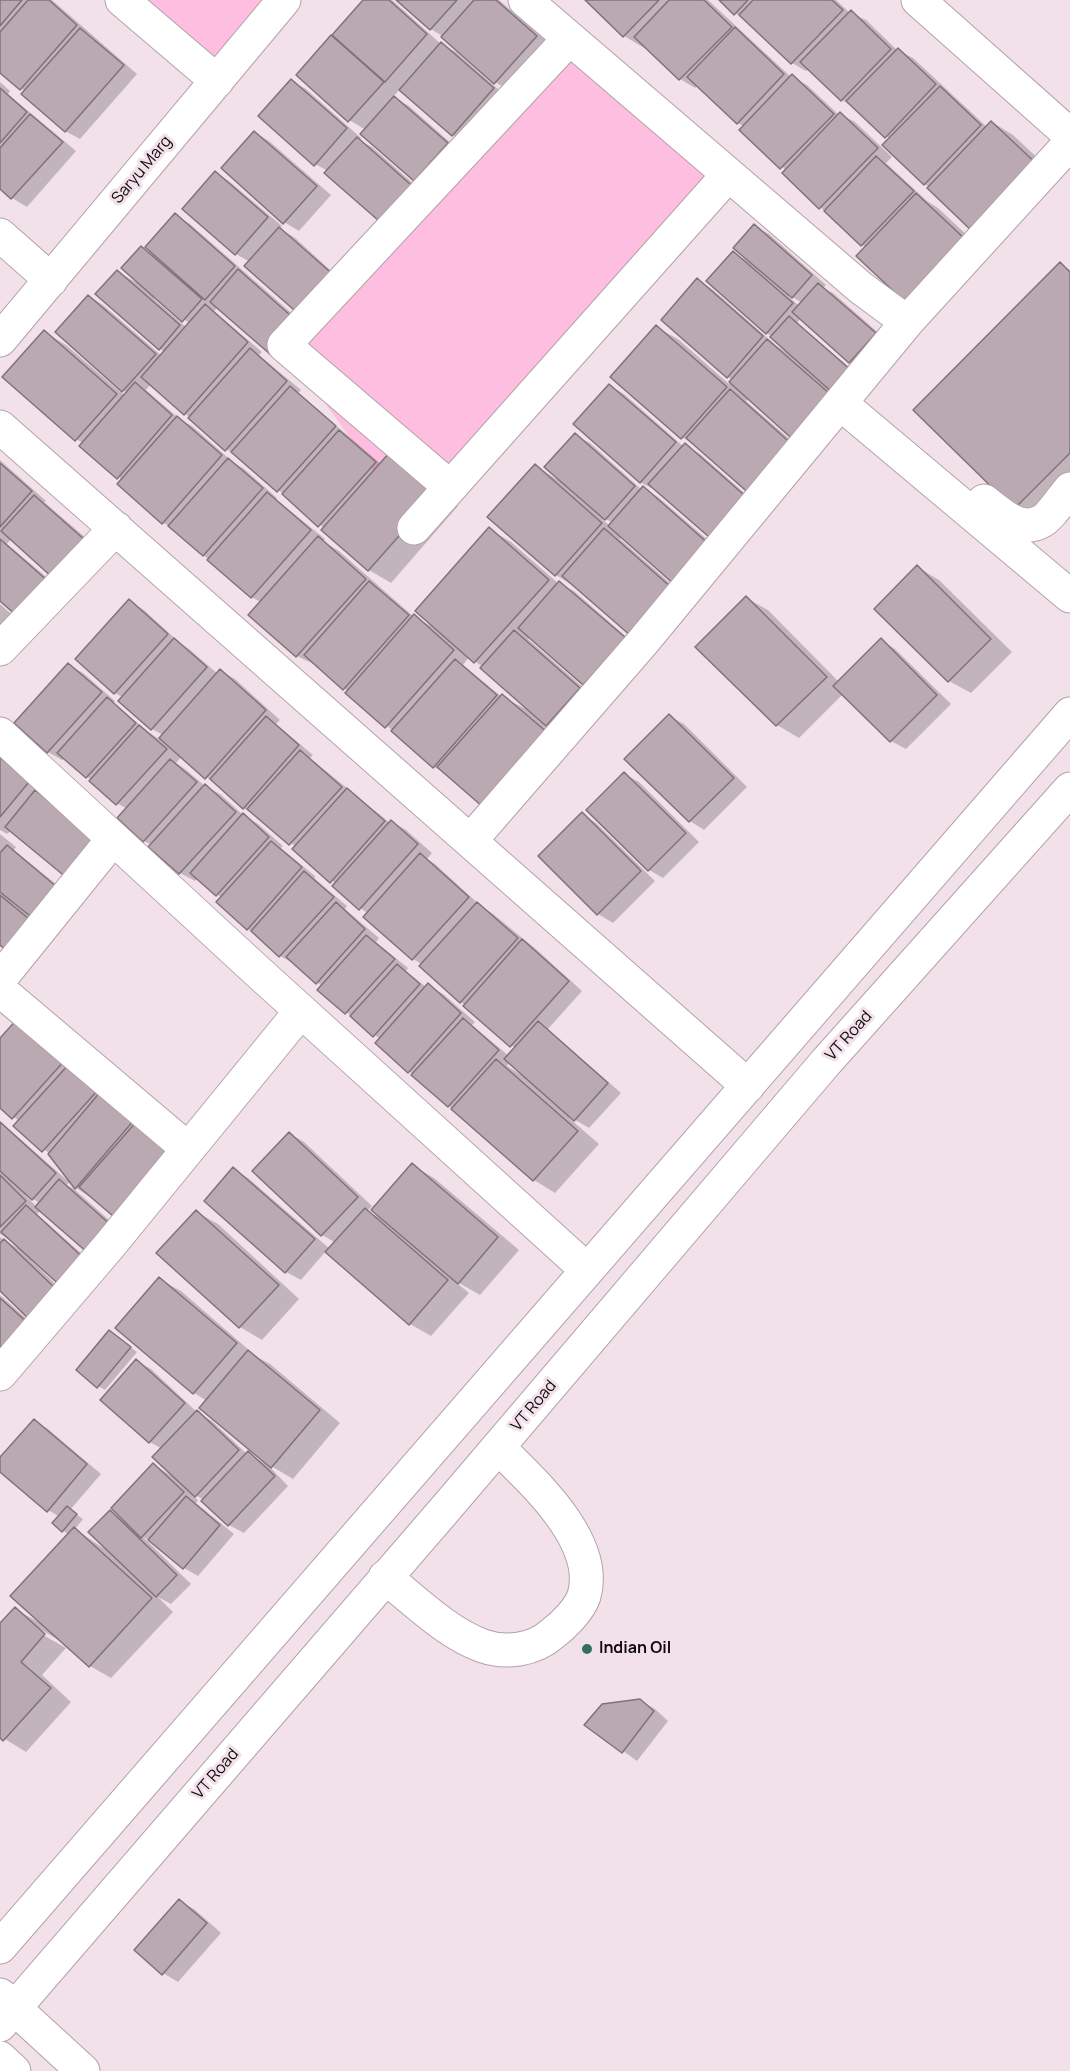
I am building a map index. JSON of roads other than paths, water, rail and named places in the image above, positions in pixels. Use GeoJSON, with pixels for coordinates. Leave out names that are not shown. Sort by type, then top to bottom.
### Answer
{"type":"FeatureCollection","features":[{"type":"Feature","properties":{"kind":"street"},"geometry":{"type":"LineString","coordinates":[[123,0],[217,81]]}},
{"type":"Feature","properties":{"kind":"street","name":"Saryu Marg"},"geometry":{"type":"LineString","coordinates":[[0,340],[284,0]]}},
{"type":"Feature","properties":{"kind":"street"},"geometry":{"type":"LineString","coordinates":[[525,0],[861,288],[907,322]]}},
{"type":"Feature","properties":{"kind":"street"},"geometry":{"type":"LineString","coordinates":[[918,0],[1070,135]]}},
{"type":"Feature","properties":{"kind":"street"},"geometry":{"type":"LineString","coordinates":[[450,487],[284,345],[569,39]]}},
{"type":"Feature","properties":{"kind":"street"},"geometry":{"type":"LineString","coordinates":[[471,840],[642,643],[907,322],[1070,143]]}},
{"type":"Feature","properties":{"kind":"street"},"geometry":{"type":"LineString","coordinates":[[414,528],[728,175]]}},
{"type":"Feature","properties":{"kind":"street"},"geometry":{"type":"LineString","coordinates":[[0,235],[51,280]]}},
{"type":"Feature","properties":{"kind":"street"},"geometry":{"type":"LineString","coordinates":[[840,403],[1070,596]]}},
{"type":"Feature","properties":{"kind":"street"},"geometry":{"type":"LineString","coordinates":[[0,427],[748,1086]]}},
{"type":"Feature","properties":{"kind":"street"},"geometry":{"type":"LineString","coordinates":[[901,434],[1012,523],[1030,524],[1042,521],[1070,489]]}},
{"type":"Feature","properties":{"kind":"street"},"geometry":{"type":"LineString","coordinates":[[0,649],[116,528]]}},
{"type":"Feature","properties":{"kind":"street"},"geometry":{"type":"LineString","coordinates":[[0,1947],[1070,714]]}},
{"type":"Feature","properties":{"kind":"street"},"geometry":{"type":"LineString","coordinates":[[0,734],[587,1270]]}},
{"type":"Feature","properties":{"kind":"street","name":"VT Road"},"geometry":{"type":"LineString","coordinates":[[5,2010],[447,1507],[826,1062],[1070,789]]}},
{"type":"Feature","properties":{"kind":"street"},"geometry":{"type":"LineString","coordinates":[[0,979],[113,838]]}},
{"type":"Feature","properties":{"kind":"street"},"geometry":{"type":"LineString","coordinates":[[0,990],[188,1149]]}},
{"type":"Feature","properties":{"kind":"street"},"geometry":{"type":"LineString","coordinates":[[0,1374],[301,1011]]}},
{"type":"Feature","properties":{"kind":"street"},"geometry":{"type":"LineString","coordinates":[[386,1577],[449,1627],[484,1646],[511,1649],[532,1648],[568,1620],[583,1598],[586,1584],[585,1567],[574,1534],[547,1495],[498,1447]]}},
{"type":"Feature","properties":{"kind":"street"},"geometry":{"type":"LineString","coordinates":[[411,1473],[447,1507]]}},
{"type":"Feature","properties":{"kind":"street"},"geometry":{"type":"LineString","coordinates":[[5,2010],[83,2071]]}},
{"type":"Feature","properties":{"kind":"street"},"geometry":{"type":"LineString","coordinates":[[0,2058],[14,2071]]}},
{"type":"Feature","properties":{"kind":"place","name":"Indian Oil"},"geometry":{"type":"Point","coordinates":[587,1649]}}]}
